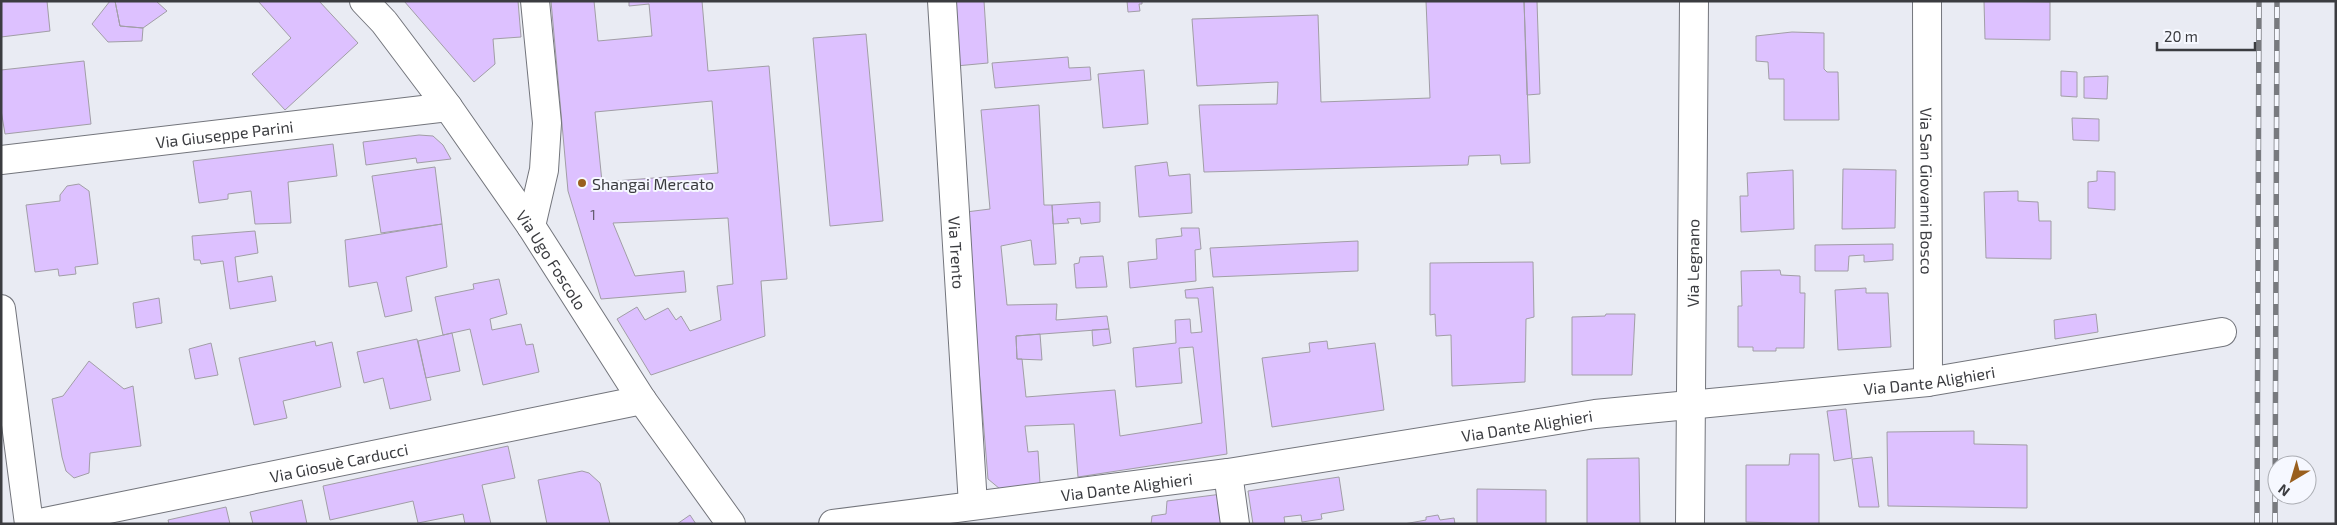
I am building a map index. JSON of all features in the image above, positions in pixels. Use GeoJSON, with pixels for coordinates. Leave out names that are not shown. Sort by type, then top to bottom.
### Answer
{"type":"FeatureCollection","features":[{"type":"Feature","properties":{"kind":"street","name":"Via Ugo Foscolo"},"geometry":{"type":"LineString","coordinates":[[364,1],[384,22],[448,107],[531,226],[642,400],[732,524]]}},
{"type":"Feature","properties":{"kind":"street"},"geometry":{"type":"LineString","coordinates":[[531,226],[544,170],[547,124],[535,1]]}},
{"type":"Feature","properties":{"kind":"street","name":"Via Trento"},"geometry":{"type":"LineString","coordinates":[[942,1],[973,505]]}},
{"type":"Feature","properties":{"kind":"street","name":"Via Legnano"},"geometry":{"type":"LineString","coordinates":[[1690,524],[1694,1]]}},
{"type":"Feature","properties":{"kind":"street","name":"Via San Giovanni Bosco"},"geometry":{"type":"LineString","coordinates":[[1927,1],[1928,382]]}},
{"type":"Feature","properties":{"kind":"street","name":"Via Giuseppe Parini"},"geometry":{"type":"LineString","coordinates":[[1,160],[448,107]]}},
{"type":"Feature","properties":{"kind":"street"},"geometry":{"type":"LineString","coordinates":[[1,309],[29,524]]}},
{"type":"Feature","properties":{"kind":"street","name":"Via Dante Alighieri"},"geometry":{"type":"LineString","coordinates":[[833,524],[1228,473],[1595,414],[1928,382],[2222,332]]}},
{"type":"Feature","properties":{"kind":"street","name":"Via Giosuè Carducci"},"geometry":{"type":"LineString","coordinates":[[35,524],[642,400]]}},
{"type":"Feature","properties":{"kind":"street"},"geometry":{"type":"LineString","coordinates":[[1228,473],[1235,524]]}},
{"type":"Feature","properties":{"kind":"building"},"geometry":{"type":"Polygon","coordinates":[[[1,1],[47,1],[50,31],[1,37],[1,1]]]}},
{"type":"Feature","properties":{"kind":"building"},"geometry":{"type":"Polygon","coordinates":[[[110,1],[115,1],[120,26],[143,28],[142,41],[108,42],[92,24],[110,1]]]}},
{"type":"Feature","properties":{"kind":"building"},"geometry":{"type":"Polygon","coordinates":[[[115,1],[156,1],[167,11],[143,28],[120,26],[115,1]]]}},
{"type":"Feature","properties":{"kind":"building"},"geometry":{"type":"Polygon","coordinates":[[[258,1],[319,1],[358,43],[285,110],[252,74],[291,38],[258,1]]]}},
{"type":"Feature","properties":{"kind":"building"},"geometry":{"type":"Polygon","coordinates":[[[404,1],[518,1],[521,37],[493,39],[495,64],[474,82],[404,1]]]}},
{"type":"Feature","properties":{"kind":"building"},"geometry":{"type":"Polygon","coordinates":[[[551,1],[594,1],[598,41],[652,36],[649,4],[629,6],[629,1],[702,1],[708,71],[769,66],[787,279],[761,281],[765,336],[651,375],[617,319],[637,307],[645,320],[668,308],[676,320],[681,316],[690,331],[721,320],[717,286],[733,284],[728,218],[613,223],[635,276],[684,271],[686,292],[601,299],[568,191],[551,1]],[[712,101],[595,112],[602,182],[718,173],[712,101]]]}},
{"type":"Feature","properties":{"kind":"building"},"geometry":{"type":"Polygon","coordinates":[[[951,1],[984,1],[988,63],[956,66],[951,1]]]}},
{"type":"Feature","properties":{"kind":"building"},"geometry":{"type":"Polygon","coordinates":[[[1127,1],[1142,1],[1142,4],[1139,4],[1140,11],[1128,12],[1127,1]]]}},
{"type":"Feature","properties":{"kind":"building"},"geometry":{"type":"Polygon","coordinates":[[[1426,1],[1524,1],[1530,163],[1501,164],[1500,155],[1469,156],[1468,165],[1204,172],[1199,105],[1277,104],[1278,82],[1197,86],[1192,19],[1318,15],[1321,102],[1430,98],[1426,1]]]}},
{"type":"Feature","properties":{"kind":"building"},"geometry":{"type":"Polygon","coordinates":[[[1524,1],[1537,1],[1540,94],[1527,95],[1524,1]]]}},
{"type":"Feature","properties":{"kind":"building"},"geometry":{"type":"Polygon","coordinates":[[[1984,1],[2050,2],[2050,40],[1985,39],[1984,1]]]}},
{"type":"Feature","properties":{"kind":"building"},"geometry":{"type":"Polygon","coordinates":[[[1792,32],[1824,33],[1824,69],[1827,72],[1838,72],[1839,120],[1784,120],[1784,79],[1769,79],[1768,62],[1756,61],[1756,36],[1792,32]]]}},
{"type":"Feature","properties":{"kind":"building"},"geometry":{"type":"Polygon","coordinates":[[[866,34],[883,221],[830,226],[813,38],[866,34]]]}},
{"type":"Feature","properties":{"kind":"building"},"geometry":{"type":"Polygon","coordinates":[[[1068,57],[1069,68],[1090,67],[1091,80],[995,88],[992,63],[1068,57]]]}},
{"type":"Feature","properties":{"kind":"building"},"geometry":{"type":"Polygon","coordinates":[[[84,61],[91,124],[5,134],[1,110],[1,70],[84,61]]]}},
{"type":"Feature","properties":{"kind":"building"},"geometry":{"type":"Polygon","coordinates":[[[1144,70],[1148,124],[1103,128],[1098,74],[1144,70]]]}},
{"type":"Feature","properties":{"kind":"building"},"geometry":{"type":"Polygon","coordinates":[[[2061,71],[2077,72],[2077,97],[2061,96],[2061,71]]]}},
{"type":"Feature","properties":{"kind":"building"},"geometry":{"type":"Polygon","coordinates":[[[2108,76],[2107,99],[2084,98],[2084,77],[2108,76]]]}},
{"type":"Feature","properties":{"kind":"building"},"geometry":{"type":"Polygon","coordinates":[[[1039,105],[1044,205],[1052,205],[1056,264],[1034,265],[1031,240],[1001,246],[1007,305],[1057,304],[1056,320],[1107,316],[1109,329],[1016,336],[1017,359],[1022,359],[1026,397],[1115,390],[1120,436],[1202,423],[1193,347],[1179,348],[1182,383],[1136,387],[1133,348],[1176,343],[1175,320],[1190,319],[1191,333],[1202,332],[1198,298],[1186,298],[1185,290],[1213,287],[1227,454],[1078,477],[1074,424],[1025,426],[1028,452],[1038,451],[1040,483],[1000,489],[988,479],[966,212],[990,209],[981,110],[1039,105]]]}},
{"type":"Feature","properties":{"kind":"building"},"geometry":{"type":"Polygon","coordinates":[[[2072,118],[2099,119],[2099,141],[2073,140],[2072,118]]]}},
{"type":"Feature","properties":{"kind":"building"},"geometry":{"type":"Polygon","coordinates":[[[419,135],[433,136],[443,145],[451,159],[417,163],[416,158],[366,165],[363,142],[419,135]]]}},
{"type":"Feature","properties":{"kind":"building"},"geometry":{"type":"Polygon","coordinates":[[[333,144],[337,176],[288,182],[291,223],[255,224],[251,191],[228,194],[228,199],[199,203],[193,161],[333,144]]]}},
{"type":"Feature","properties":{"kind":"building"},"geometry":{"type":"Polygon","coordinates":[[[1167,162],[1169,176],[1190,174],[1192,213],[1139,217],[1135,166],[1167,162]]]}},
{"type":"Feature","properties":{"kind":"building"},"geometry":{"type":"Polygon","coordinates":[[[435,167],[442,224],[381,233],[372,176],[435,167]]]}},
{"type":"Feature","properties":{"kind":"building"},"geometry":{"type":"Polygon","coordinates":[[[1843,169],[1896,170],[1895,228],[1842,229],[1843,169]]]}},
{"type":"Feature","properties":{"kind":"building"},"geometry":{"type":"Polygon","coordinates":[[[1793,170],[1794,229],[1741,232],[1740,196],[1748,196],[1747,173],[1793,170]]]}},
{"type":"Feature","properties":{"kind":"building"},"geometry":{"type":"Polygon","coordinates":[[[2097,171],[2115,172],[2115,210],[2088,208],[2088,182],[2097,181],[2097,171]]]}},
{"type":"Feature","properties":{"kind":"building"},"geometry":{"type":"Polygon","coordinates":[[[79,184],[89,191],[98,264],[75,267],[76,274],[59,276],[58,269],[35,272],[26,205],[60,201],[60,195],[67,186],[79,184]]]}},
{"type":"Feature","properties":{"kind":"building"},"geometry":{"type":"Polygon","coordinates":[[[2018,191],[2018,201],[2038,202],[2039,221],[2051,221],[2051,259],[1986,258],[1984,192],[2018,191]]]}},
{"type":"Feature","properties":{"kind":"building"},"geometry":{"type":"Polygon","coordinates":[[[1100,202],[1100,222],[1081,224],[1080,218],[1067,219],[1069,223],[1053,224],[1052,205],[1100,202]]]}},
{"type":"Feature","properties":{"kind":"building"},"geometry":{"type":"Polygon","coordinates":[[[442,224],[447,267],[406,277],[412,311],[385,317],[377,282],[349,287],[345,240],[442,224]]]}},
{"type":"Feature","properties":{"kind":"building"},"geometry":{"type":"Polygon","coordinates":[[[1181,228],[1199,228],[1201,249],[1195,250],[1196,281],[1130,288],[1128,262],[1157,259],[1156,239],[1182,236],[1181,228]]]}},
{"type":"Feature","properties":{"kind":"building"},"geometry":{"type":"Polygon","coordinates":[[[255,231],[258,253],[235,257],[238,282],[272,276],[276,301],[230,309],[223,261],[201,264],[200,260],[194,260],[192,236],[255,231]]]}},
{"type":"Feature","properties":{"kind":"building"},"geometry":{"type":"Polygon","coordinates":[[[1358,241],[1358,271],[1213,277],[1210,248],[1358,241]]]}},
{"type":"Feature","properties":{"kind":"building"},"geometry":{"type":"Polygon","coordinates":[[[1893,244],[1893,260],[1864,262],[1864,255],[1849,256],[1848,271],[1815,271],[1815,245],[1893,244]]]}},
{"type":"Feature","properties":{"kind":"building"},"geometry":{"type":"Polygon","coordinates":[[[1103,256],[1107,287],[1076,288],[1074,264],[1079,263],[1080,257],[1103,256]]]}},
{"type":"Feature","properties":{"kind":"building"},"geometry":{"type":"Polygon","coordinates":[[[1533,262],[1534,317],[1526,319],[1525,382],[1452,386],[1451,335],[1436,336],[1435,314],[1430,315],[1430,263],[1533,262]]]}},
{"type":"Feature","properties":{"kind":"building"},"geometry":{"type":"Polygon","coordinates":[[[1780,270],[1781,275],[1800,276],[1800,293],[1805,293],[1804,348],[1776,348],[1776,351],[1753,351],[1753,347],[1738,347],[1738,306],[1742,306],[1741,271],[1780,270]]]}},
{"type":"Feature","properties":{"kind":"building"},"geometry":{"type":"Polygon","coordinates":[[[499,279],[507,314],[490,319],[492,330],[521,324],[526,345],[533,344],[539,372],[483,385],[470,329],[443,335],[435,297],[474,289],[473,284],[499,279]]]}},
{"type":"Feature","properties":{"kind":"building"},"geometry":{"type":"Polygon","coordinates":[[[1866,288],[1866,293],[1888,293],[1891,347],[1838,350],[1835,290],[1866,288]]]}},
{"type":"Feature","properties":{"kind":"building"},"geometry":{"type":"Polygon","coordinates":[[[159,298],[162,323],[136,328],[133,303],[159,298]]]}},
{"type":"Feature","properties":{"kind":"building"},"geometry":{"type":"Polygon","coordinates":[[[1606,314],[1635,314],[1632,375],[1572,375],[1572,317],[1605,316],[1606,314]]]}},
{"type":"Feature","properties":{"kind":"building"},"geometry":{"type":"Polygon","coordinates":[[[2096,314],[2098,332],[2055,339],[2054,320],[2096,314]]]}},
{"type":"Feature","properties":{"kind":"building"},"geometry":{"type":"Polygon","coordinates":[[[1109,329],[1111,343],[1093,346],[1092,330],[1109,329]]]}},
{"type":"Feature","properties":{"kind":"building"},"geometry":{"type":"Polygon","coordinates":[[[452,333],[460,371],[426,378],[418,341],[452,333]]]}},
{"type":"Feature","properties":{"kind":"building"},"geometry":{"type":"Polygon","coordinates":[[[1040,334],[1042,360],[1017,359],[1016,336],[1040,334]]]}},
{"type":"Feature","properties":{"kind":"building"},"geometry":{"type":"Polygon","coordinates":[[[417,339],[431,400],[390,409],[383,378],[364,383],[357,352],[417,339]]]}},
{"type":"Feature","properties":{"kind":"building"},"geometry":{"type":"Polygon","coordinates":[[[315,341],[316,346],[332,342],[341,387],[283,401],[287,418],[254,425],[239,358],[315,341]]]}},
{"type":"Feature","properties":{"kind":"building"},"geometry":{"type":"Polygon","coordinates":[[[1327,341],[1328,349],[1375,343],[1384,410],[1272,427],[1262,358],[1310,352],[1309,343],[1327,341]]]}},
{"type":"Feature","properties":{"kind":"building"},"geometry":{"type":"Polygon","coordinates":[[[211,343],[218,375],[195,379],[189,349],[211,343]]]}},
{"type":"Feature","properties":{"kind":"building"},"geometry":{"type":"Polygon","coordinates":[[[89,361],[124,389],[133,386],[141,446],[90,453],[89,473],[74,478],[66,471],[62,457],[52,399],[63,396],[89,361]]]}},
{"type":"Feature","properties":{"kind":"building"},"geometry":{"type":"Polygon","coordinates":[[[1846,409],[1852,458],[1834,461],[1827,411],[1846,409]]]}},
{"type":"Feature","properties":{"kind":"building"},"geometry":{"type":"Polygon","coordinates":[[[1974,431],[1974,444],[2027,445],[2027,508],[1888,506],[1887,432],[1974,431]]]}},
{"type":"Feature","properties":{"kind":"building"},"geometry":{"type":"Polygon","coordinates":[[[508,446],[515,478],[482,485],[491,524],[465,524],[463,514],[418,523],[413,501],[330,520],[323,486],[508,446]]]}},
{"type":"Feature","properties":{"kind":"building"},"geometry":{"type":"Polygon","coordinates":[[[1790,454],[1819,454],[1819,524],[1746,522],[1746,465],[1789,465],[1790,454]]]}},
{"type":"Feature","properties":{"kind":"building"},"geometry":{"type":"Polygon","coordinates":[[[1872,457],[1879,507],[1859,507],[1852,459],[1872,457]]]}},
{"type":"Feature","properties":{"kind":"building"},"geometry":{"type":"Polygon","coordinates":[[[1639,458],[1640,524],[1587,524],[1587,459],[1639,458]]]}},
{"type":"Feature","properties":{"kind":"building"},"geometry":{"type":"Polygon","coordinates":[[[582,471],[589,473],[600,483],[610,524],[547,524],[538,480],[582,471]]]}},
{"type":"Feature","properties":{"kind":"building"},"geometry":{"type":"Polygon","coordinates":[[[1339,477],[1344,510],[1321,514],[1322,519],[1302,522],[1301,515],[1284,517],[1285,524],[1253,524],[1248,491],[1339,477]]]}},
{"type":"Feature","properties":{"kind":"building"},"geometry":{"type":"Polygon","coordinates":[[[1477,489],[1546,490],[1546,524],[1477,524],[1477,489]]]}},
{"type":"Feature","properties":{"kind":"building"},"geometry":{"type":"Polygon","coordinates":[[[1222,494],[1225,524],[1151,524],[1152,516],[1166,514],[1167,501],[1222,494]]]}},
{"type":"Feature","properties":{"kind":"building"},"geometry":{"type":"Polygon","coordinates":[[[302,500],[307,524],[253,524],[250,512],[302,500]]]}},
{"type":"Feature","properties":{"kind":"building"},"geometry":{"type":"Polygon","coordinates":[[[226,507],[230,524],[169,524],[168,520],[226,507]]]}},
{"type":"Feature","properties":{"kind":"building"},"geometry":{"type":"Polygon","coordinates":[[[690,515],[696,524],[677,524],[690,515]]]}},
{"type":"Feature","properties":{"kind":"building"},"geometry":{"type":"Polygon","coordinates":[[[1438,515],[1440,520],[1454,518],[1455,524],[1404,524],[1426,520],[1426,517],[1438,515]]]}},
{"type":"Feature","properties":{"kind":"railway"},"geometry":{"type":"LineString","coordinates":[[2257,524],[2259,1]]}},
{"type":"Feature","properties":{"kind":"railway"},"geometry":{"type":"LineString","coordinates":[[2275,524],[2277,1]]}},
{"type":"Feature","properties":{"kind":"place","name":"Shangai Mercato"},"geometry":{"type":"Point","coordinates":[582,183]}}]}
